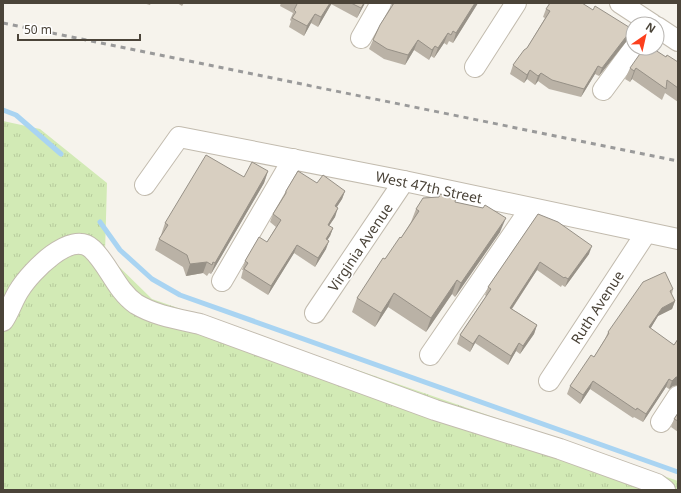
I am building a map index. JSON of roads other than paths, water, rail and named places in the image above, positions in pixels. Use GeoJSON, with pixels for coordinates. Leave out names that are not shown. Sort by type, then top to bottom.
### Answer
{"type":"FeatureCollection","features":[{"type":"Feature","properties":{"kind":"street"},"geometry":{"type":"LineString","coordinates":[[361,38],[381,3]]}},
{"type":"Feature","properties":{"kind":"street"},"geometry":{"type":"LineString","coordinates":[[475,67],[516,3]]}},
{"type":"Feature","properties":{"kind":"street"},"geometry":{"type":"LineString","coordinates":[[620,3],[640,16]]}},
{"type":"Feature","properties":{"kind":"street"},"geometry":{"type":"LineString","coordinates":[[665,33],[678,41]]}},
{"type":"Feature","properties":{"kind":"street"},"geometry":{"type":"LineString","coordinates":[[603,90],[628,56]]}},
{"type":"Feature","properties":{"kind":"street","name":"West 47th Street"},"geometry":{"type":"LineString","coordinates":[[145,185],[179,137],[404,181],[530,209],[678,239]]}},
{"type":"Feature","properties":{"kind":"street"},"geometry":{"type":"LineString","coordinates":[[222,281],[293,159]]}},
{"type":"Feature","properties":{"kind":"street","name":"Virginia Avenue"},"geometry":{"type":"LineString","coordinates":[[315,313],[404,181]]}},
{"type":"Feature","properties":{"kind":"street"},"geometry":{"type":"LineString","coordinates":[[430,355],[530,209]]}},
{"type":"Feature","properties":{"kind":"street","name":"Ruth Avenue"},"geometry":{"type":"LineString","coordinates":[[549,381],[646,233]]}},
{"type":"Feature","properties":{"kind":"street"},"geometry":{"type":"LineString","coordinates":[[3,321],[19,290],[30,274],[64,247],[83,243],[92,249],[123,292],[136,303],[159,316],[200,324],[435,410],[560,449],[657,484],[665,490]]}},
{"type":"Feature","properties":{"kind":"street"},"geometry":{"type":"LineString","coordinates":[[661,422],[678,396]]}},
{"type":"Feature","properties":{"kind":"waterway"},"geometry":{"type":"LineString","coordinates":[[3,110],[16,115],[61,154]]}},
{"type":"Feature","properties":{"kind":"waterway"},"geometry":{"type":"LineString","coordinates":[[100,222],[120,250],[152,279],[180,295],[678,472]]}},
{"type":"Feature","properties":{"kind":"railway"},"geometry":{"type":"LineString","coordinates":[[3,23],[678,161]]}}]}
